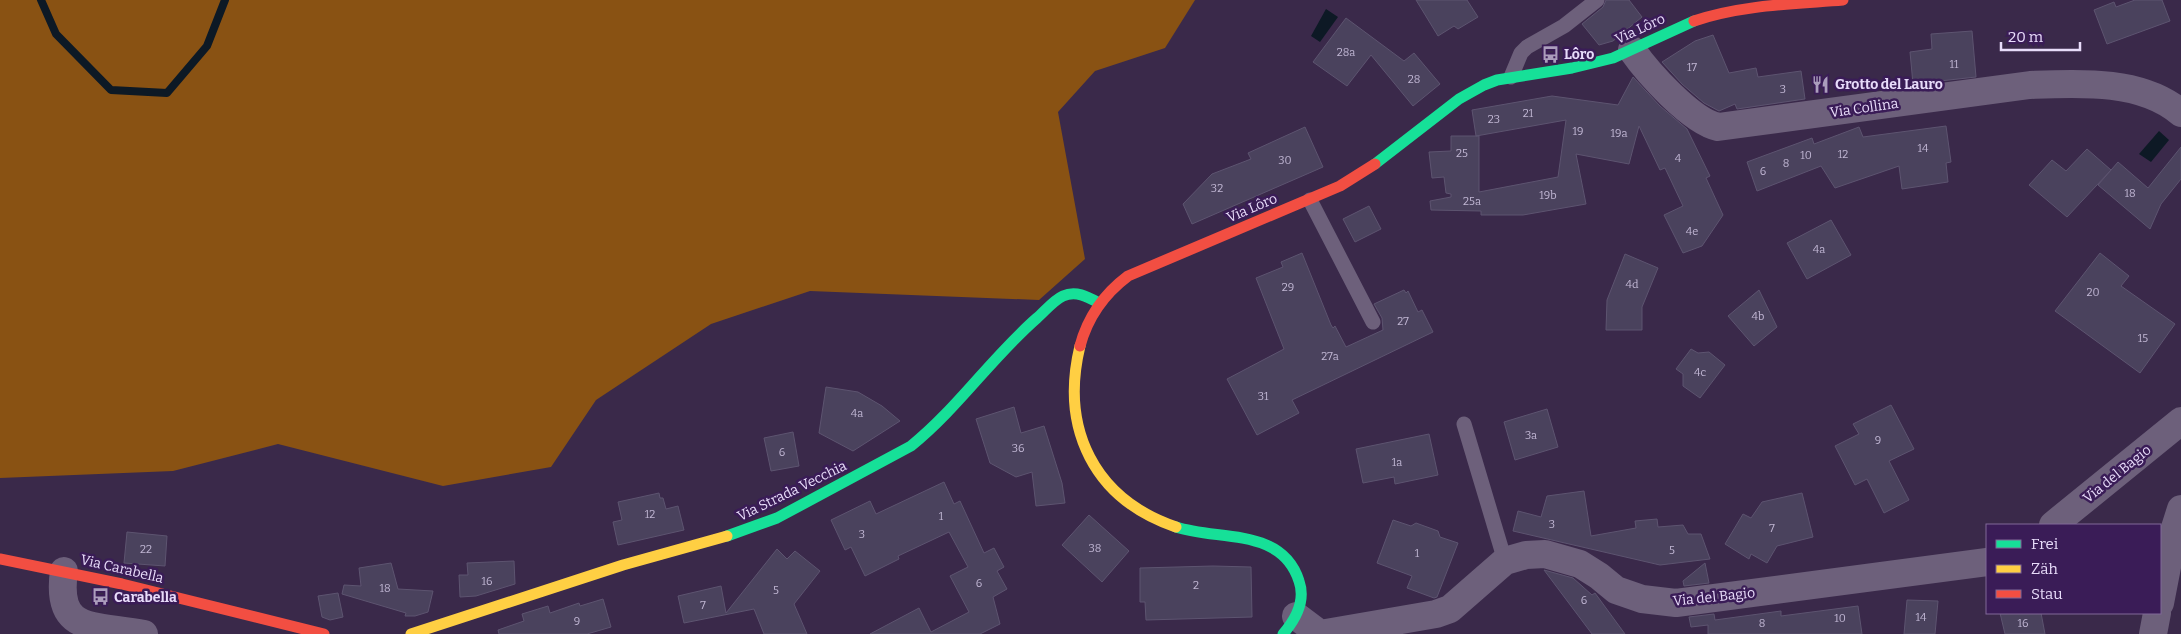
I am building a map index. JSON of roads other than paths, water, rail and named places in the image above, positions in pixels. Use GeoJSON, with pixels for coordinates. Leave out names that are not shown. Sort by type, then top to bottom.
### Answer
{"type":"FeatureCollection","features":[{"type":"Feature","properties":{"kind":"street","name":"Via Lôro"},"geometry":{"type":"LineString","coordinates":[[1290,625],[1302,601],[1302,590],[1300,578],[1289,560],[1278,550],[1249,539],[1203,533],[1179,528],[1156,520],[1111,490],[1090,461],[1078,424],[1074,383],[1076,362],[1084,331],[1099,302],[1128,276],[1340,186],[1379,162],[1471,90],[1511,77],[1593,64],[1632,50],[1690,22],[1708,16],[1774,6],[1843,0]]}},
{"type":"Feature","properties":{"kind":"street","name":"Via Collina"},"geometry":{"type":"LineString","coordinates":[[1632,50],[1648,72],[1702,121],[1718,127],[2030,85],[2059,84],[2090,84],[2136,90],[2164,101],[2181,113]]}},
{"type":"Feature","properties":{"kind":"street","name":"Via Strada Vecchia"},"geometry":{"type":"LineString","coordinates":[[411,634],[623,565],[744,532],[777,518],[911,446],[963,396],[1015,337],[1062,296],[1068,293],[1080,293],[1099,302]]}},
{"type":"Feature","properties":{"kind":"street","name":"Via del Bagio"},"geometry":{"type":"LineString","coordinates":[[2054,524],[2181,421]]}},
{"type":"Feature","properties":{"kind":"street"},"geometry":{"type":"LineString","coordinates":[[2161,598],[2174,531],[2181,509]]}},
{"type":"Feature","properties":{"kind":"street","name":"Via del Bagio"},"geometry":{"type":"LineString","coordinates":[[1290,625],[1320,634],[1436,614],[1450,609],[1505,561],[1526,555],[1545,554],[1580,564],[1616,590],[1642,599],[1676,603],[1986,562]]}},
{"type":"Feature","properties":{"kind":"street","name":"Via Carabella"},"geometry":{"type":"LineString","coordinates":[[0,559],[64,571],[324,634]]}},
{"type":"Feature","properties":{"kind":"street"},"geometry":{"type":"LineString","coordinates":[[64,571],[63,603],[68,617],[73,623],[92,632],[144,634]]}},
{"type":"Feature","properties":{"kind":"street"},"geometry":{"type":"LineString","coordinates":[[2152,634],[2158,614]]}},
{"type":"Feature","properties":{"kind":"lane"},"geometry":{"type":"LineString","coordinates":[[1511,77],[1517,59],[1527,47],[1564,26],[1597,0]]}},
{"type":"Feature","properties":{"kind":"lane"},"geometry":{"type":"LineString","coordinates":[[1310,200],[1373,322]]}},
{"type":"Feature","properties":{"kind":"lane"},"geometry":{"type":"LineString","coordinates":[[1464,424],[1505,561]]}},
{"type":"Feature","properties":{"kind":"water"},"geometry":{"type":"Polygon","coordinates":[[[1326,9],[1338,17],[1320,42],[1311,36],[1326,9]]]}},
{"type":"Feature","properties":{"kind":"water"},"geometry":{"type":"Polygon","coordinates":[[[2159,131],[2169,140],[2151,162],[2139,154],[2159,131]]]}},
{"type":"Feature","properties":{"kind":"waterway"},"geometry":{"type":"LineString","coordinates":[[41,0],[56,34],[111,90],[167,93],[207,46],[225,0]]}},
{"type":"Feature","properties":{"kind":"place","name":"Lôro"},"geometry":{"type":"Point","coordinates":[1550,54]}},
{"type":"Feature","properties":{"kind":"place","name":"Grotto del Lauro"},"geometry":{"type":"Point","coordinates":[1821,84]}},
{"type":"Feature","properties":{"kind":"place","name":"Carabella"},"geometry":{"type":"Point","coordinates":[100,597]}}]}
